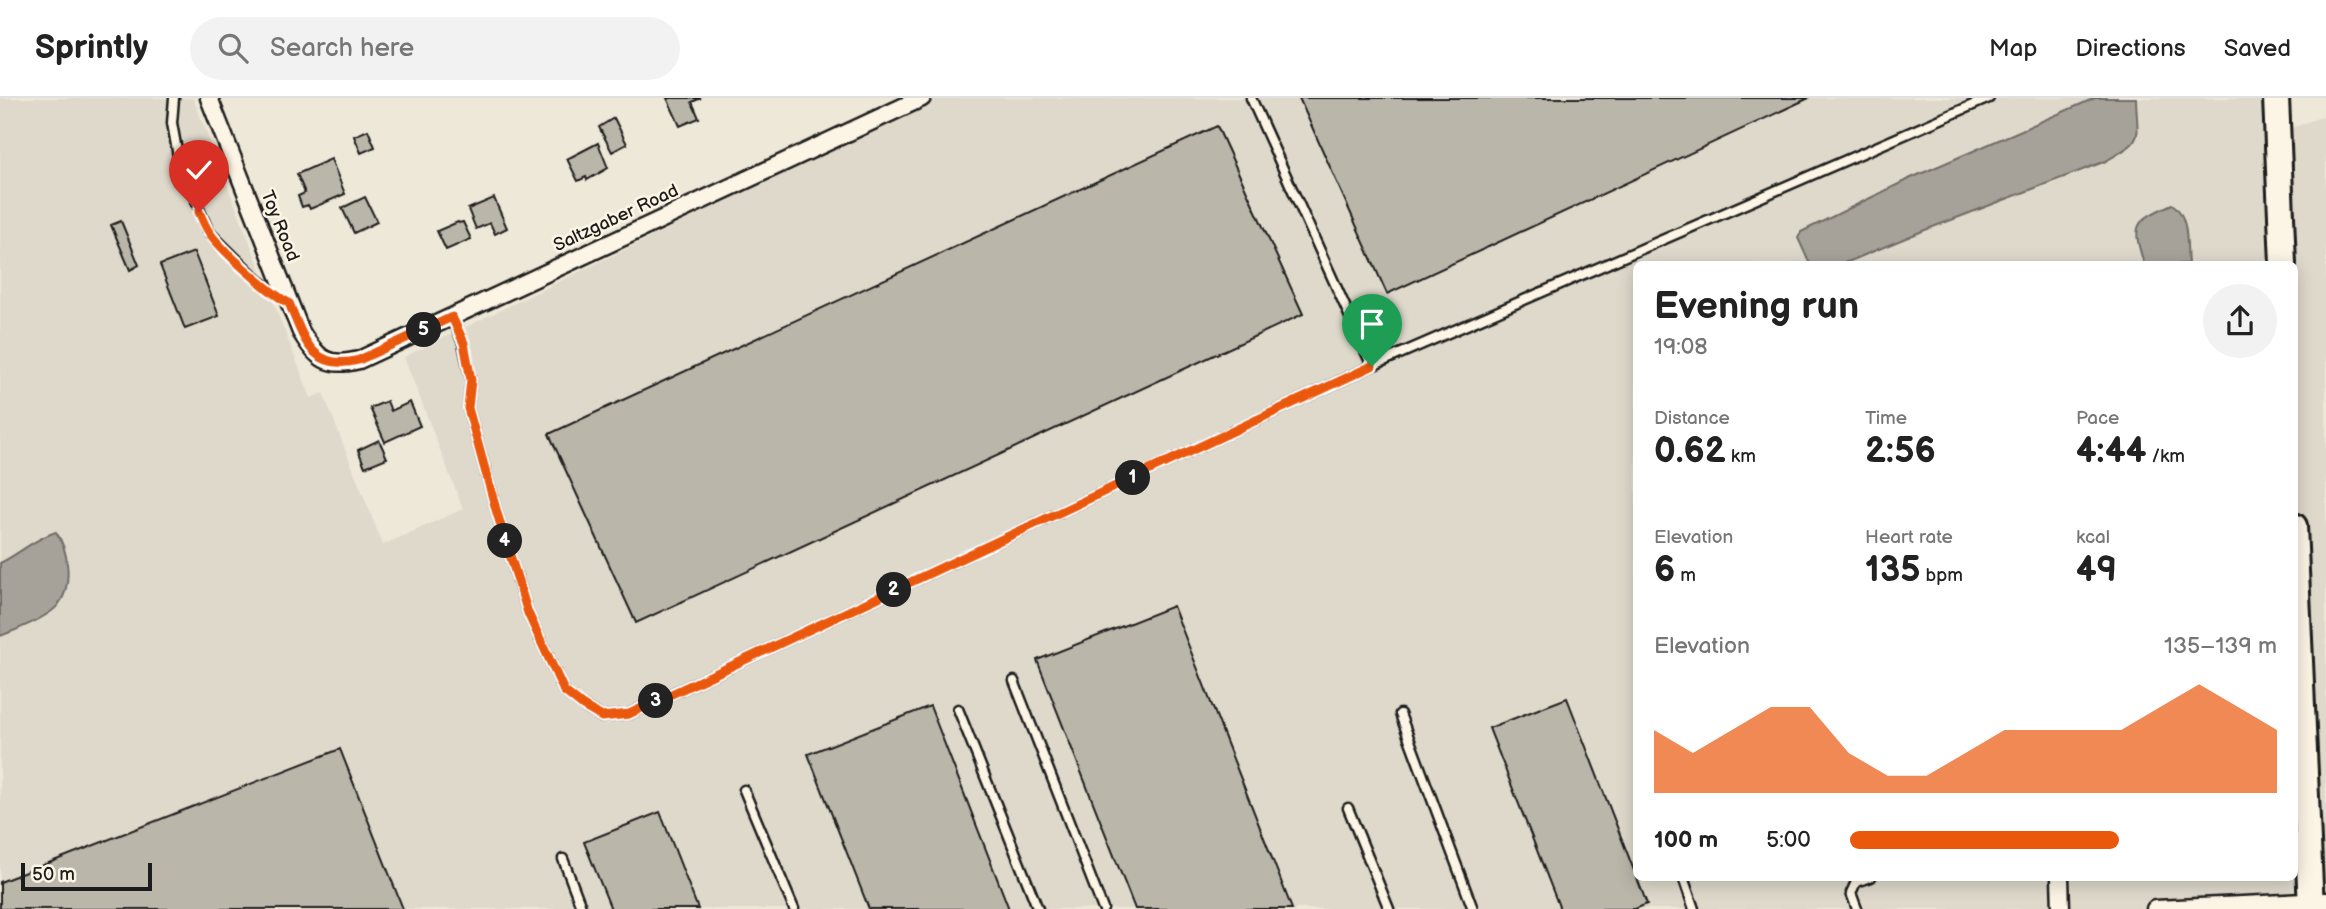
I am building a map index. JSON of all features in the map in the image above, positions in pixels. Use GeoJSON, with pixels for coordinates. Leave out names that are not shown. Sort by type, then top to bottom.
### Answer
{"type":"FeatureCollection","features":[{"type":"Feature","properties":{"kind":"main road"},"geometry":{"type":"LineString","coordinates":[[2276,98],[2283,261]]}},
{"type":"Feature","properties":{"kind":"main road"},"geometry":{"type":"LineString","coordinates":[[2298,595],[2316,904]]}},
{"type":"Feature","properties":{"kind":"street","name":"Toy Road"},"geometry":{"type":"LineString","coordinates":[[209,98],[301,332],[312,349],[325,361]]}},
{"type":"Feature","properties":{"kind":"street","name":"Saltzgaber Road"},"geometry":{"type":"LineString","coordinates":[[325,361],[343,364],[359,360],[922,98]]}},
{"type":"Feature","properties":{"kind":"street"},"geometry":{"type":"LineString","coordinates":[[2060,881],[2061,909]]}},
{"type":"Feature","properties":{"kind":"street"},"geometry":{"type":"LineString","coordinates":[[2155,909],[2316,904]]}},
{"type":"Feature","properties":{"kind":"lane"},"geometry":{"type":"LineString","coordinates":[[174,98],[172,123],[179,162],[209,232],[257,279],[280,299],[289,303]]}},
{"type":"Feature","properties":{"kind":"lane"},"geometry":{"type":"LineString","coordinates":[[1251,98],[1372,366]]}},
{"type":"Feature","properties":{"kind":"lane"},"geometry":{"type":"LineString","coordinates":[[452,317],[464,343],[471,380],[468,408],[528,613],[564,691],[602,717],[629,714],[1372,366],[1989,98]]}},
{"type":"Feature","properties":{"kind":"lane"},"geometry":{"type":"LineString","coordinates":[[1014,681],[1103,909]]}},
{"type":"Feature","properties":{"kind":"lane"},"geometry":{"type":"LineString","coordinates":[[958,709],[1038,909]]}},
{"type":"Feature","properties":{"kind":"lane"},"geometry":{"type":"LineString","coordinates":[[1400,714],[1473,909]]}},
{"type":"Feature","properties":{"kind":"lane"},"geometry":{"type":"LineString","coordinates":[[744,790],[794,909]]}},
{"type":"Feature","properties":{"kind":"lane"},"geometry":{"type":"LineString","coordinates":[[1348,808],[1389,909]]}},
{"type":"Feature","properties":{"kind":"lane"},"geometry":{"type":"LineString","coordinates":[[563,859],[582,909]]}},
{"type":"Feature","properties":{"kind":"lane"},"geometry":{"type":"LineString","coordinates":[[1685,881],[1694,909]]}},
{"type":"Feature","properties":{"kind":"lane"},"geometry":{"type":"LineString","coordinates":[[1857,909],[1851,893],[1856,883],[1861,881]]}},
{"type":"Feature","properties":{"kind":"shaded area"},"geometry":{"type":"Polygon","coordinates":[[[0,98],[193,98],[311,398],[323,393],[383,545],[463,509],[404,357],[937,98],[2276,98],[2278,133],[2326,115],[2326,909],[0,909],[0,98]]]}},
{"type":"Feature","properties":{"kind":"shaded area"},"geometry":{"type":"Polygon","coordinates":[[[2095,98],[2136,98],[2136,137],[2128,148],[2106,161],[1850,261],[1809,261],[1798,238],[1801,232],[1911,178],[2095,98]]]}},
{"type":"Feature","properties":{"kind":"shaded area"},"geometry":{"type":"Polygon","coordinates":[[[2172,204],[2178,209],[2184,223],[2188,261],[2143,261],[2137,232],[2149,215],[2172,204]]]}},
{"type":"Feature","properties":{"kind":"shaded area"},"geometry":{"type":"Polygon","coordinates":[[[56,532],[64,548],[68,569],[63,597],[47,614],[0,636],[0,563],[56,532]]]}},
{"type":"Feature","properties":{"kind":"building"},"geometry":{"type":"Polygon","coordinates":[[[667,98],[701,98],[692,102],[699,118],[680,126],[667,98]]]}},
{"type":"Feature","properties":{"kind":"building"},"geometry":{"type":"Polygon","coordinates":[[[1299,98],[1809,98],[1387,294],[1299,98]]]}},
{"type":"Feature","properties":{"kind":"building"},"geometry":{"type":"Polygon","coordinates":[[[614,118],[627,144],[612,152],[599,127],[614,118]]]}},
{"type":"Feature","properties":{"kind":"building"},"geometry":{"type":"Polygon","coordinates":[[[1217,126],[1303,314],[636,623],[549,434],[1217,126]]]}},
{"type":"Feature","properties":{"kind":"building"},"geometry":{"type":"Polygon","coordinates":[[[368,130],[375,147],[361,153],[354,136],[368,130]]]}},
{"type":"Feature","properties":{"kind":"building"},"geometry":{"type":"Polygon","coordinates":[[[598,143],[608,168],[587,180],[586,177],[578,181],[567,159],[598,143]]]}},
{"type":"Feature","properties":{"kind":"building"},"geometry":{"type":"Polygon","coordinates":[[[331,159],[345,194],[310,209],[308,205],[302,207],[298,196],[305,193],[297,174],[331,159]]]}},
{"type":"Feature","properties":{"kind":"building"},"geometry":{"type":"Polygon","coordinates":[[[365,197],[377,222],[354,233],[342,208],[365,197]]]}},
{"type":"Feature","properties":{"kind":"building"},"geometry":{"type":"Polygon","coordinates":[[[494,198],[507,228],[495,234],[490,223],[476,229],[468,209],[494,198]]]}},
{"type":"Feature","properties":{"kind":"building"},"geometry":{"type":"Polygon","coordinates":[[[121,221],[139,265],[130,270],[111,225],[121,221]]]}},
{"type":"Feature","properties":{"kind":"building"},"geometry":{"type":"Polygon","coordinates":[[[463,222],[471,239],[446,250],[437,231],[463,222]]]}},
{"type":"Feature","properties":{"kind":"building"},"geometry":{"type":"Polygon","coordinates":[[[194,252],[219,316],[185,329],[160,265],[194,252]]]}},
{"type":"Feature","properties":{"kind":"building"},"geometry":{"type":"Polygon","coordinates":[[[387,401],[391,411],[410,402],[420,426],[385,442],[370,408],[387,401]]]}},
{"type":"Feature","properties":{"kind":"building"},"geometry":{"type":"Polygon","coordinates":[[[379,440],[387,458],[365,467],[358,450],[379,440]]]}},
{"type":"Feature","properties":{"kind":"building"},"geometry":{"type":"Polygon","coordinates":[[[1173,606],[1292,909],[1135,909],[1037,660],[1173,606]]]}},
{"type":"Feature","properties":{"kind":"building"},"geometry":{"type":"Polygon","coordinates":[[[1567,698],[1633,868],[1633,881],[1638,881],[1647,904],[1635,909],[1560,909],[1489,728],[1567,698]]]}},
{"type":"Feature","properties":{"kind":"building"},"geometry":{"type":"Polygon","coordinates":[[[930,706],[1009,909],[869,909],[808,754],[930,706]]]}},
{"type":"Feature","properties":{"kind":"building"},"geometry":{"type":"Polygon","coordinates":[[[340,749],[403,909],[0,909],[0,882],[340,749]]]}},
{"type":"Feature","properties":{"kind":"building"},"geometry":{"type":"Polygon","coordinates":[[[660,812],[698,909],[611,909],[584,842],[660,812]]]}},
{"type":"Feature","properties":{"kind":"route"},"geometry":{"type":"LineString","coordinates":[[199,212],[209,232],[257,279],[280,299],[289,303],[301,332],[312,349],[325,361],[343,364],[359,360],[452,317],[464,343],[471,380],[468,408],[528,613],[564,691],[602,717],[629,714],[1372,366]]}}]}
